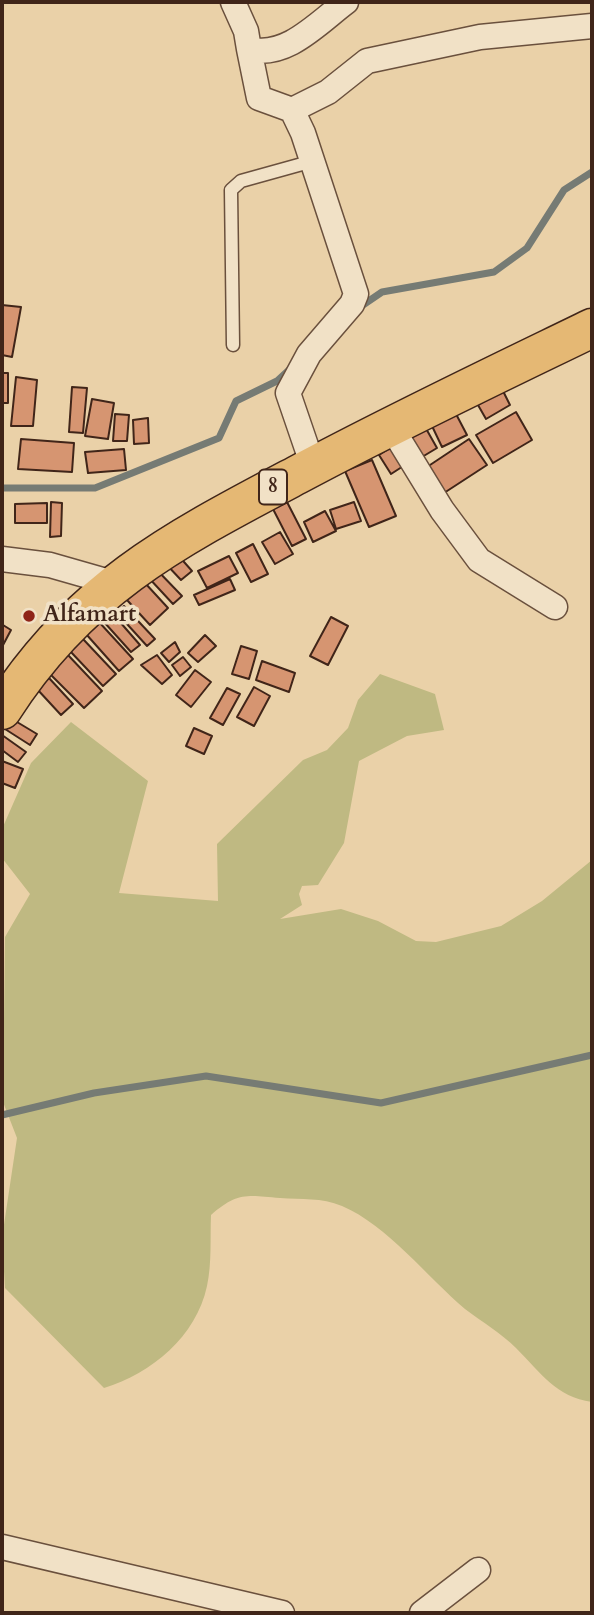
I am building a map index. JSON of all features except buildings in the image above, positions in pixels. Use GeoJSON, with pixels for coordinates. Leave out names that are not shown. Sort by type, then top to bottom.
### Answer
{"type":"FeatureCollection","features":[{"type":"Feature","properties":{"kind":"highway","name":"8"},"geometry":{"type":"LineString","coordinates":[[2,710],[51,643],[113,583],[173,541],[390,425],[592,328]]}},
{"type":"Feature","properties":{"kind":"street"},"geometry":{"type":"LineString","coordinates":[[233,2],[246,31],[259,98],[292,110],[313,161],[356,294],[352,304],[309,354],[288,393],[313,466]]}},
{"type":"Feature","properties":{"kind":"street"},"geometry":{"type":"LineString","coordinates":[[249,49],[264,53],[276,51],[346,2]]}},
{"type":"Feature","properties":{"kind":"street"},"geometry":{"type":"LineString","coordinates":[[292,110],[303,102],[328,92],[368,61],[480,37],[592,26]]}},
{"type":"Feature","properties":{"kind":"street"},"geometry":{"type":"LineString","coordinates":[[390,425],[442,510],[479,560],[555,607]]}},
{"type":"Feature","properties":{"kind":"street"},"geometry":{"type":"LineString","coordinates":[[2,559],[50,565],[113,583]]}},
{"type":"Feature","properties":{"kind":"street"},"geometry":{"type":"LineString","coordinates":[[2,1547],[282,1613]]}},
{"type":"Feature","properties":{"kind":"street"},"geometry":{"type":"LineString","coordinates":[[422,1613],[478,1570]]}},
{"type":"Feature","properties":{"kind":"lane"},"geometry":{"type":"LineString","coordinates":[[233,345],[231,190],[241,181],[313,161]]}},
{"type":"Feature","properties":{"kind":"shaded area"},"geometry":{"type":"Polygon","coordinates":[[[380,674],[435,694],[444,730],[407,736],[359,761],[344,843],[318,885],[302,886],[299,894],[302,905],[280,919],[341,909],[378,921],[416,941],[436,942],[501,926],[542,901],[592,860],[592,1402],[568,1395],[550,1383],[498,1332],[465,1309],[407,1253],[359,1215],[327,1201],[259,1196],[228,1202],[211,1215],[207,1286],[193,1321],[182,1337],[155,1363],[104,1388],[5,1288],[2,1238],[17,1138],[3,1102],[5,937],[30,894],[2,858],[2,829],[31,763],[71,722],[148,781],[119,893],[218,901],[217,844],[303,760],[327,750],[348,728],[358,700],[380,674]]]}},
{"type":"Feature","properties":{"kind":"waterway"},"geometry":{"type":"LineString","coordinates":[[360,307],[382,292],[494,272],[527,248],[564,190],[592,172]]}},
{"type":"Feature","properties":{"kind":"waterway"},"geometry":{"type":"LineString","coordinates":[[2,488],[95,488],[219,438],[236,401],[277,381],[291,368]]}},
{"type":"Feature","properties":{"kind":"waterway"},"geometry":{"type":"LineString","coordinates":[[2,1115],[94,1093],[206,1076],[381,1103],[592,1055]]}},
{"type":"Feature","properties":{"kind":"place","name":"Alfamart"},"geometry":{"type":"Point","coordinates":[29,616]}}]}
